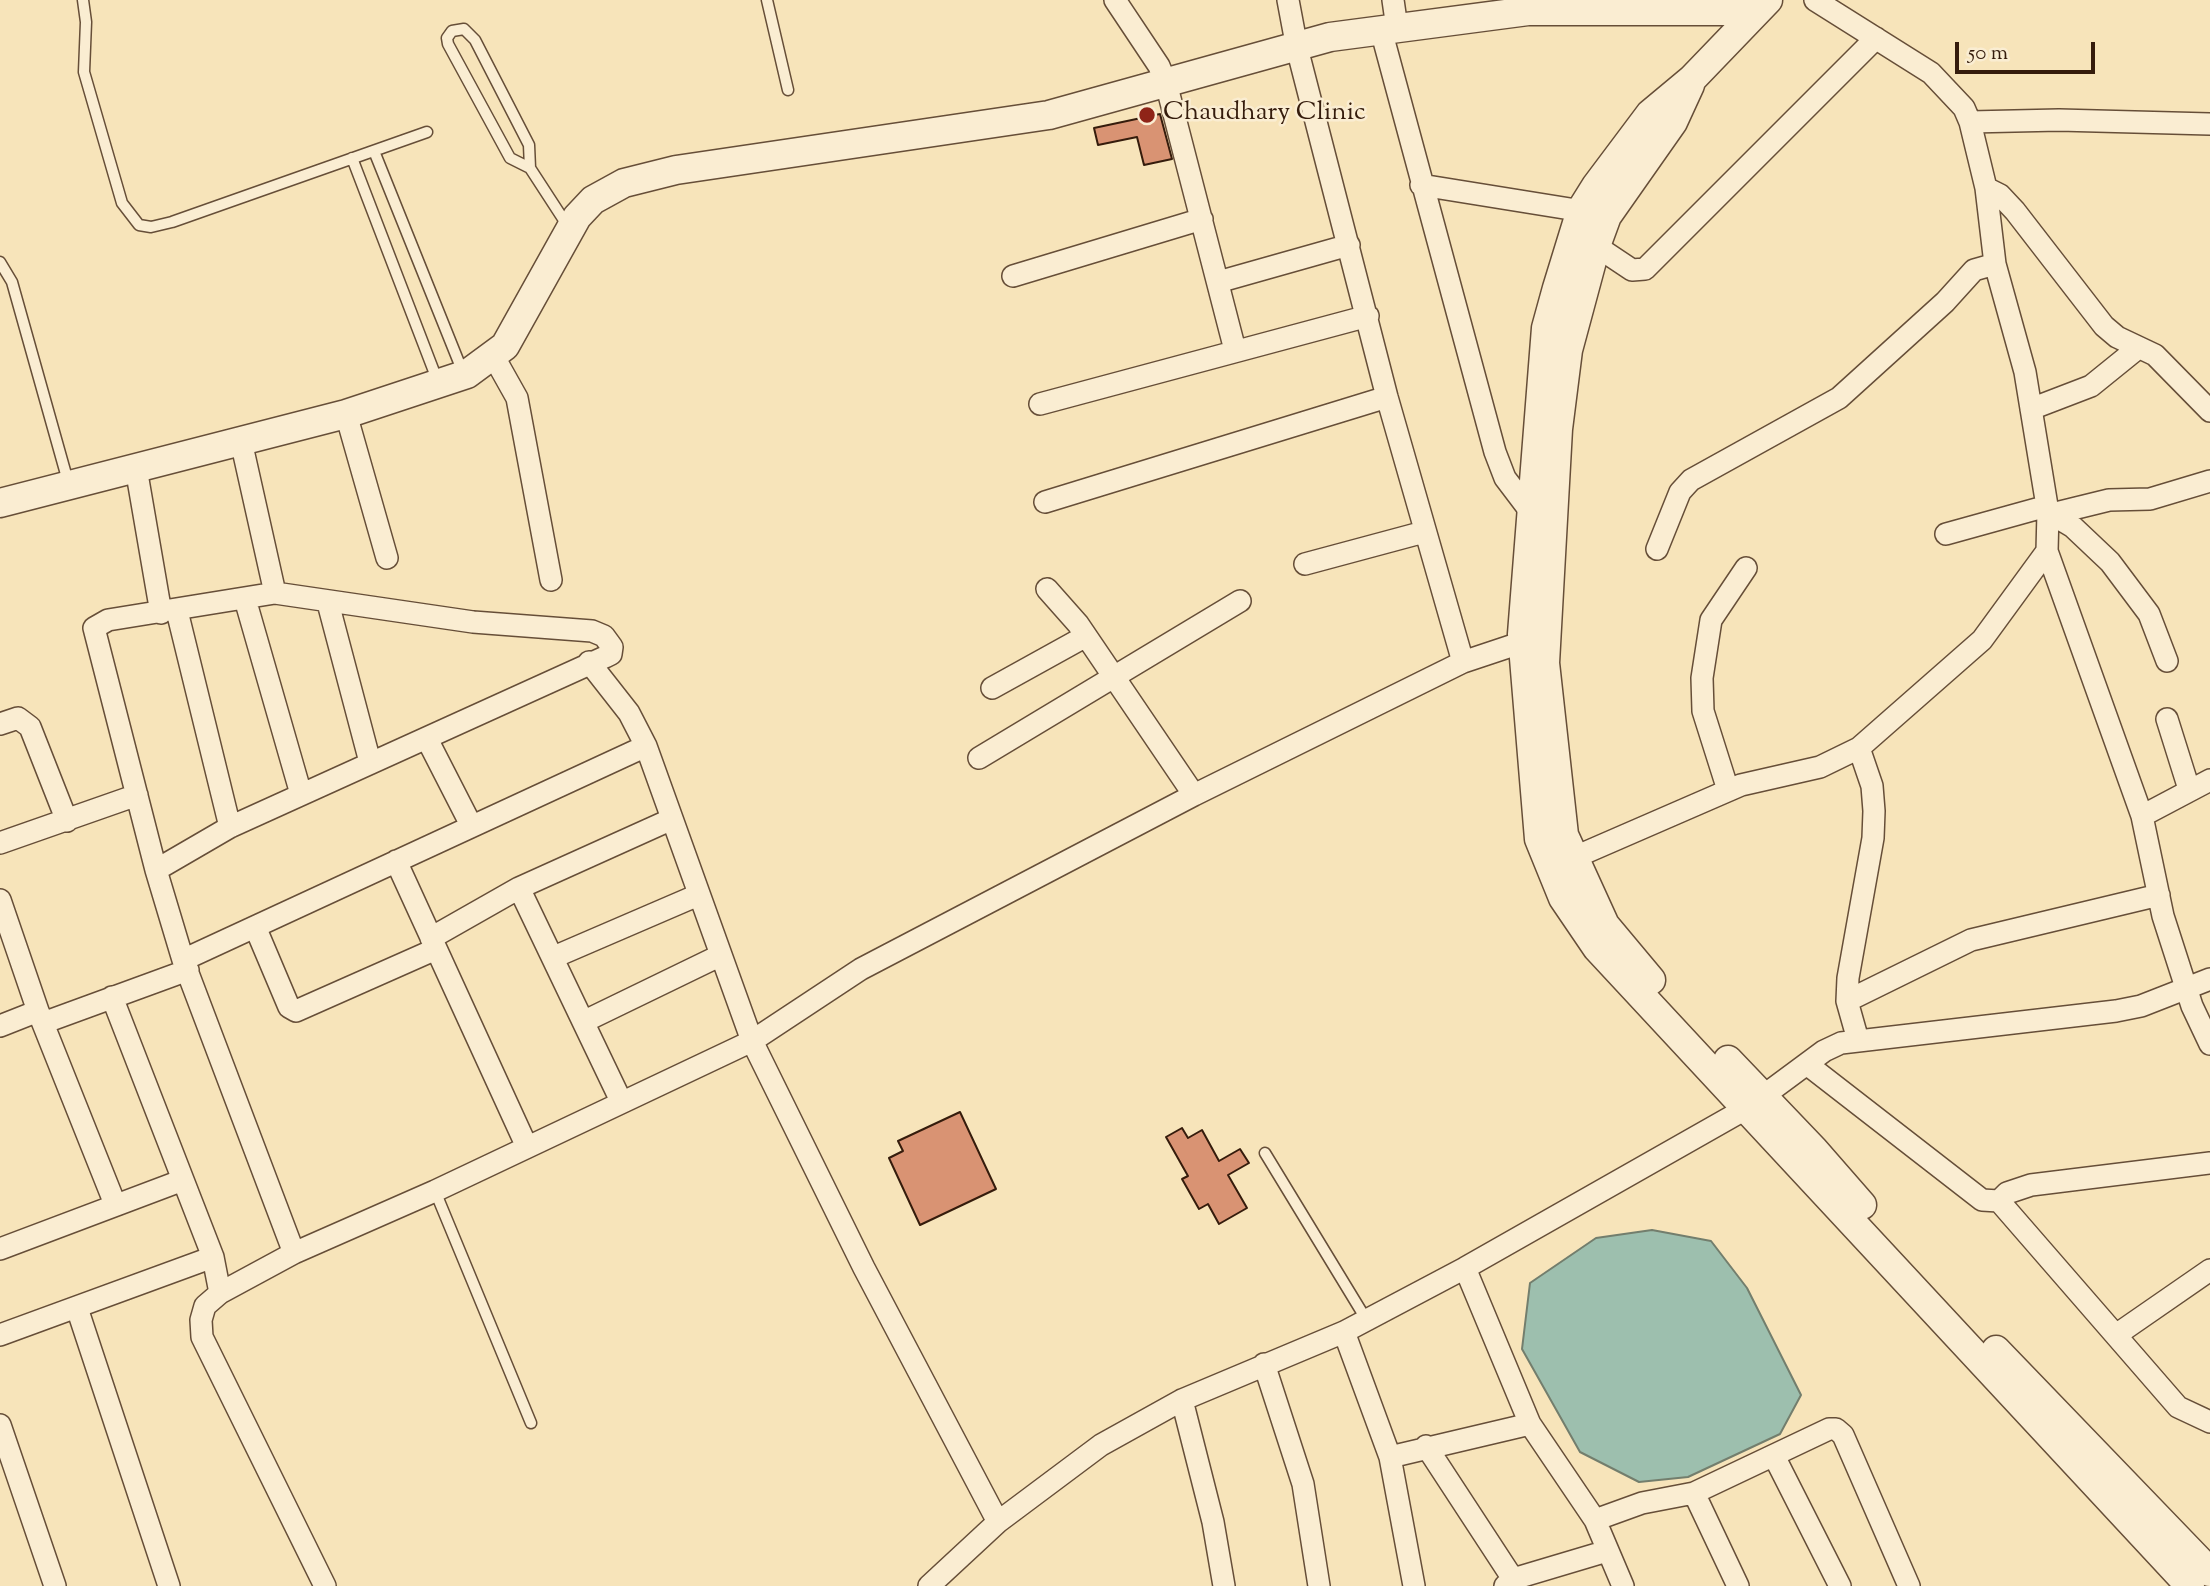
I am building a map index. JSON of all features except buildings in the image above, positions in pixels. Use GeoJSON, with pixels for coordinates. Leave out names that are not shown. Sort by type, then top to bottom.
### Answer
{"type":"FeatureCollection","features":[{"type":"Feature","properties":{"kind":"street"},"geometry":{"type":"LineString","coordinates":[[1115,0],[1159,66],[1166,83],[1235,350]]}},
{"type":"Feature","properties":{"kind":"street"},"geometry":{"type":"LineString","coordinates":[[1288,0],[1297,48],[1387,397],[1462,662]]}},
{"type":"Feature","properties":{"kind":"street"},"geometry":{"type":"LineString","coordinates":[[1393,0],[1389,29],[1422,185],[1495,452],[1505,478],[1530,511]]}},
{"type":"Feature","properties":{"kind":"street"},"geometry":{"type":"LineString","coordinates":[[1815,0],[1931,73],[1964,108],[1970,122],[1986,188],[1995,264],[2025,372],[2049,511],[2047,551],[2142,816],[2159,895],[2186,990],[2210,1044]]}},
{"type":"Feature","properties":{"kind":"street"},"geometry":{"type":"LineString","coordinates":[[0,503],[346,414],[451,379],[494,357],[515,331],[570,230],[593,201],[624,183],[676,170],[1049,115],[1330,37],[1528,11],[1624,6],[1762,5]]}},
{"type":"Feature","properties":{"kind":"street"},"geometry":{"type":"LineString","coordinates":[[1762,5],[1692,79],[1650,114],[1594,213],[1546,328],[1530,511],[1539,839],[1559,888],[1597,948],[1755,1102],[1814,1150],[1914,1266],[2210,1572]]}},
{"type":"Feature","properties":{"kind":"street"},"geometry":{"type":"LineString","coordinates":[[1596,246],[1632,270],[1645,269],[1876,38]]}},
{"type":"Feature","properties":{"kind":"street"},"geometry":{"type":"LineString","coordinates":[[1970,122],[2059,120],[2210,124]]}},
{"type":"Feature","properties":{"kind":"street"},"geometry":{"type":"LineString","coordinates":[[1422,185],[1594,213]]}},
{"type":"Feature","properties":{"kind":"street"},"geometry":{"type":"LineString","coordinates":[[1986,188],[2000,195],[2015,211],[2104,326],[2116,337],[2155,355],[2210,411]]}},
{"type":"Feature","properties":{"kind":"street"},"geometry":{"type":"LineString","coordinates":[[1594,213],[1596,246],[1568,350],[1534,641],[1545,663],[1564,835],[1573,858],[1605,925],[1755,1102],[2190,1586]]}},
{"type":"Feature","properties":{"kind":"street"},"geometry":{"type":"LineString","coordinates":[[1013,276],[1202,219]]}},
{"type":"Feature","properties":{"kind":"street"},"geometry":{"type":"LineString","coordinates":[[1218,282],[1349,245]]}},
{"type":"Feature","properties":{"kind":"street"},"geometry":{"type":"LineString","coordinates":[[1657,549],[1680,492],[1691,480],[1839,398],[1945,302],[1974,270],[1995,264]]}},
{"type":"Feature","properties":{"kind":"street"},"geometry":{"type":"LineString","coordinates":[[1040,404],[1368,316]]}},
{"type":"Feature","properties":{"kind":"street"},"geometry":{"type":"LineString","coordinates":[[2031,409],[2091,386],[2138,348]]}},
{"type":"Feature","properties":{"kind":"street"},"geometry":{"type":"LineString","coordinates":[[494,357],[517,398],[551,580]]}},
{"type":"Feature","properties":{"kind":"street"},"geometry":{"type":"LineString","coordinates":[[1045,502],[1387,397]]}},
{"type":"Feature","properties":{"kind":"street"},"geometry":{"type":"LineString","coordinates":[[346,414],[387,558]]}},
{"type":"Feature","properties":{"kind":"street"},"geometry":{"type":"LineString","coordinates":[[241,441],[275,593]]}},
{"type":"Feature","properties":{"kind":"street"},"geometry":{"type":"LineString","coordinates":[[136,468],[169,612],[230,827]]}},
{"type":"Feature","properties":{"kind":"street"},"geometry":{"type":"LineString","coordinates":[[1946,534],[2109,500],[2150,499],[2210,481]]}},
{"type":"Feature","properties":{"kind":"street"},"geometry":{"type":"LineString","coordinates":[[2049,511],[2073,527],[2110,562],[2148,614],[2167,661]]}},
{"type":"Feature","properties":{"kind":"street"},"geometry":{"type":"LineString","coordinates":[[1305,564],[1424,532]]}},
{"type":"Feature","properties":{"kind":"street"},"geometry":{"type":"LineString","coordinates":[[1573,858],[1728,790],[1820,767],[1859,748],[1982,640],[2047,551]]}},
{"type":"Feature","properties":{"kind":"street"},"geometry":{"type":"LineString","coordinates":[[1728,790],[1703,711],[1702,678],[1711,620],[1746,568]]}},
{"type":"Feature","properties":{"kind":"street"},"geometry":{"type":"LineString","coordinates":[[1047,589],[1086,636],[1194,795]]}},
{"type":"Feature","properties":{"kind":"street"},"geometry":{"type":"LineString","coordinates":[[156,870],[230,827],[370,762],[427,739],[589,662],[606,657],[611,653],[612,647],[604,636],[592,631],[473,622],[328,603],[275,593],[108,620],[93,632],[156,870],[185,965],[294,1253]]}},
{"type":"Feature","properties":{"kind":"street"},"geometry":{"type":"LineString","coordinates":[[245,599],[302,794]]}},
{"type":"Feature","properties":{"kind":"street"},"geometry":{"type":"LineString","coordinates":[[979,758],[1240,601]]}},
{"type":"Feature","properties":{"kind":"street"},"geometry":{"type":"LineString","coordinates":[[328,603],[370,762]]}},
{"type":"Feature","properties":{"kind":"street"},"geometry":{"type":"LineString","coordinates":[[992,688],[1086,636]]}},
{"type":"Feature","properties":{"kind":"street"},"geometry":{"type":"LineString","coordinates":[[325,1586],[202,1337],[201,1320],[205,1306],[220,1293],[294,1253],[435,1191],[752,1041],[861,969],[1194,795],[1462,662],[1534,641]]}},
{"type":"Feature","properties":{"kind":"street"},"geometry":{"type":"LineString","coordinates":[[589,662],[629,713],[646,746],[719,956],[752,1041],[864,1268],[998,1522]]}},
{"type":"Feature","properties":{"kind":"street"},"geometry":{"type":"LineString","coordinates":[[0,724],[18,718],[30,727],[67,821]]}},
{"type":"Feature","properties":{"kind":"street"},"geometry":{"type":"LineString","coordinates":[[2167,719],[2189,789]]}},
{"type":"Feature","properties":{"kind":"street"},"geometry":{"type":"LineString","coordinates":[[427,739],[471,825]]}},
{"type":"Feature","properties":{"kind":"street"},"geometry":{"type":"LineString","coordinates":[[0,1026],[112,997],[185,965],[471,825],[646,746]]}},
{"type":"Feature","properties":{"kind":"street"},"geometry":{"type":"LineString","coordinates":[[1858,1040],[1847,1001],[1860,902],[1873,838],[1872,786],[1859,748]]}},
{"type":"Feature","properties":{"kind":"street"},"geometry":{"type":"LineString","coordinates":[[2142,816],[2210,780]]}},
{"type":"Feature","properties":{"kind":"street"},"geometry":{"type":"LineString","coordinates":[[0,843],[137,795]]}},
{"type":"Feature","properties":{"kind":"street"},"geometry":{"type":"LineString","coordinates":[[256,929],[289,1007],[296,1011],[433,943],[519,888],[672,819]]}},
{"type":"Feature","properties":{"kind":"street"},"geometry":{"type":"LineString","coordinates":[[396,861],[527,1147]]}},
{"type":"Feature","properties":{"kind":"street"},"geometry":{"type":"LineString","coordinates":[[519,888],[621,1101]]}},
{"type":"Feature","properties":{"kind":"street"},"geometry":{"type":"LineString","coordinates":[[554,957],[698,895]]}},
{"type":"Feature","properties":{"kind":"street"},"geometry":{"type":"LineString","coordinates":[[1847,1001],[1971,940],[2159,895]]}},
{"type":"Feature","properties":{"kind":"street"},"geometry":{"type":"LineString","coordinates":[[0,901],[7,944],[41,1017],[115,1203]]}},
{"type":"Feature","properties":{"kind":"street"},"geometry":{"type":"LineString","coordinates":[[585,1021],[719,956]]}},
{"type":"Feature","properties":{"kind":"street"},"geometry":{"type":"LineString","coordinates":[[929,1586],[998,1522],[1101,1445],[1182,1400],[1344,1332],[1465,1268],[1755,1102],[1824,1051],[1841,1043],[1858,1040],[2082,1017],[2141,1006],[2210,979]]}},
{"type":"Feature","properties":{"kind":"street"},"geometry":{"type":"LineString","coordinates":[[112,997],[213,1257],[220,1293]]}},
{"type":"Feature","properties":{"kind":"street"},"geometry":{"type":"LineString","coordinates":[[1808,1065],[1982,1200],[1998,1200],[2007,1193],[2031,1185],[2210,1163]]}},
{"type":"Feature","properties":{"kind":"street"},"geometry":{"type":"LineString","coordinates":[[0,1249],[115,1203],[183,1180]]}},
{"type":"Feature","properties":{"kind":"street"},"geometry":{"type":"LineString","coordinates":[[1998,1200],[2178,1407],[2210,1422]]}},
{"type":"Feature","properties":{"kind":"street"},"geometry":{"type":"LineString","coordinates":[[0,1335],[213,1257]]}},
{"type":"Feature","properties":{"kind":"street"},"geometry":{"type":"LineString","coordinates":[[1465,1268],[1530,1424],[1594,1520],[1623,1586]]}},
{"type":"Feature","properties":{"kind":"street"},"geometry":{"type":"LineString","coordinates":[[2116,1335],[2210,1270]]}},
{"type":"Feature","properties":{"kind":"street"},"geometry":{"type":"LineString","coordinates":[[77,1308],[169,1586]]}},
{"type":"Feature","properties":{"kind":"street"},"geometry":{"type":"LineString","coordinates":[[1344,1332],[1390,1457],[1414,1586]]}},
{"type":"Feature","properties":{"kind":"street"},"geometry":{"type":"LineString","coordinates":[[1264,1364],[1303,1484],[1320,1586]]}},
{"type":"Feature","properties":{"kind":"street"},"geometry":{"type":"LineString","coordinates":[[1182,1400],[1213,1522],[1224,1586]]}},
{"type":"Feature","properties":{"kind":"street"},"geometry":{"type":"LineString","coordinates":[[1390,1457],[1426,1446],[1530,1424]]}},
{"type":"Feature","properties":{"kind":"street"},"geometry":{"type":"LineString","coordinates":[[0,1425],[55,1586]]}},
{"type":"Feature","properties":{"kind":"street"},"geometry":{"type":"LineString","coordinates":[[1594,1520],[1642,1503],[1694,1493],[1829,1429],[1836,1429],[1843,1435],[1909,1586]]}},
{"type":"Feature","properties":{"kind":"street"},"geometry":{"type":"LineString","coordinates":[[1426,1446],[1509,1582],[1557,1577],[1607,1551]]}},
{"type":"Feature","properties":{"kind":"street"},"geometry":{"type":"LineString","coordinates":[[1774,1456],[1840,1586]]}},
{"type":"Feature","properties":{"kind":"street"},"geometry":{"type":"LineString","coordinates":[[1694,1493],[1738,1586]]}},
{"type":"Feature","properties":{"kind":"lane"},"geometry":{"type":"LineString","coordinates":[[83,0],[86,22],[84,72],[122,203],[139,225],[172,222],[427,132]]}},
{"type":"Feature","properties":{"kind":"lane"},"geometry":{"type":"LineString","coordinates":[[766,0],[788,90]]}},
{"type":"Feature","properties":{"kind":"lane"},"geometry":{"type":"LineString","coordinates":[[530,168],[510,158],[448,44],[447,38],[452,31],[464,29],[475,40],[529,145],[530,168],[570,230]]}},
{"type":"Feature","properties":{"kind":"lane"},"geometry":{"type":"LineString","coordinates":[[374,151],[451,379]]}},
{"type":"Feature","properties":{"kind":"lane"},"geometry":{"type":"LineString","coordinates":[[352,158],[451,379]]}},
{"type":"Feature","properties":{"kind":"lane"},"geometry":{"type":"LineString","coordinates":[[0,262],[12,282],[69,485]]}},
{"type":"Feature","properties":{"kind":"lane"},"geometry":{"type":"LineString","coordinates":[[1265,1153],[1366,1319]]}},
{"type":"Feature","properties":{"kind":"lane"},"geometry":{"type":"LineString","coordinates":[[435,1191],[531,1423]]}},
{"type":"Feature","properties":{"kind":"shaded area"},"geometry":{"type":"Polygon","coordinates":[[[1652,1230],[1711,1241],[1747,1288],[1801,1395],[1780,1434],[1688,1477],[1639,1482],[1580,1452],[1522,1349],[1530,1283],[1596,1238],[1652,1230]]]}},
{"type":"Feature","properties":{"kind":"place","name":"Chaudhary Clinic"},"geometry":{"type":"Point","coordinates":[1147,115]}}]}
